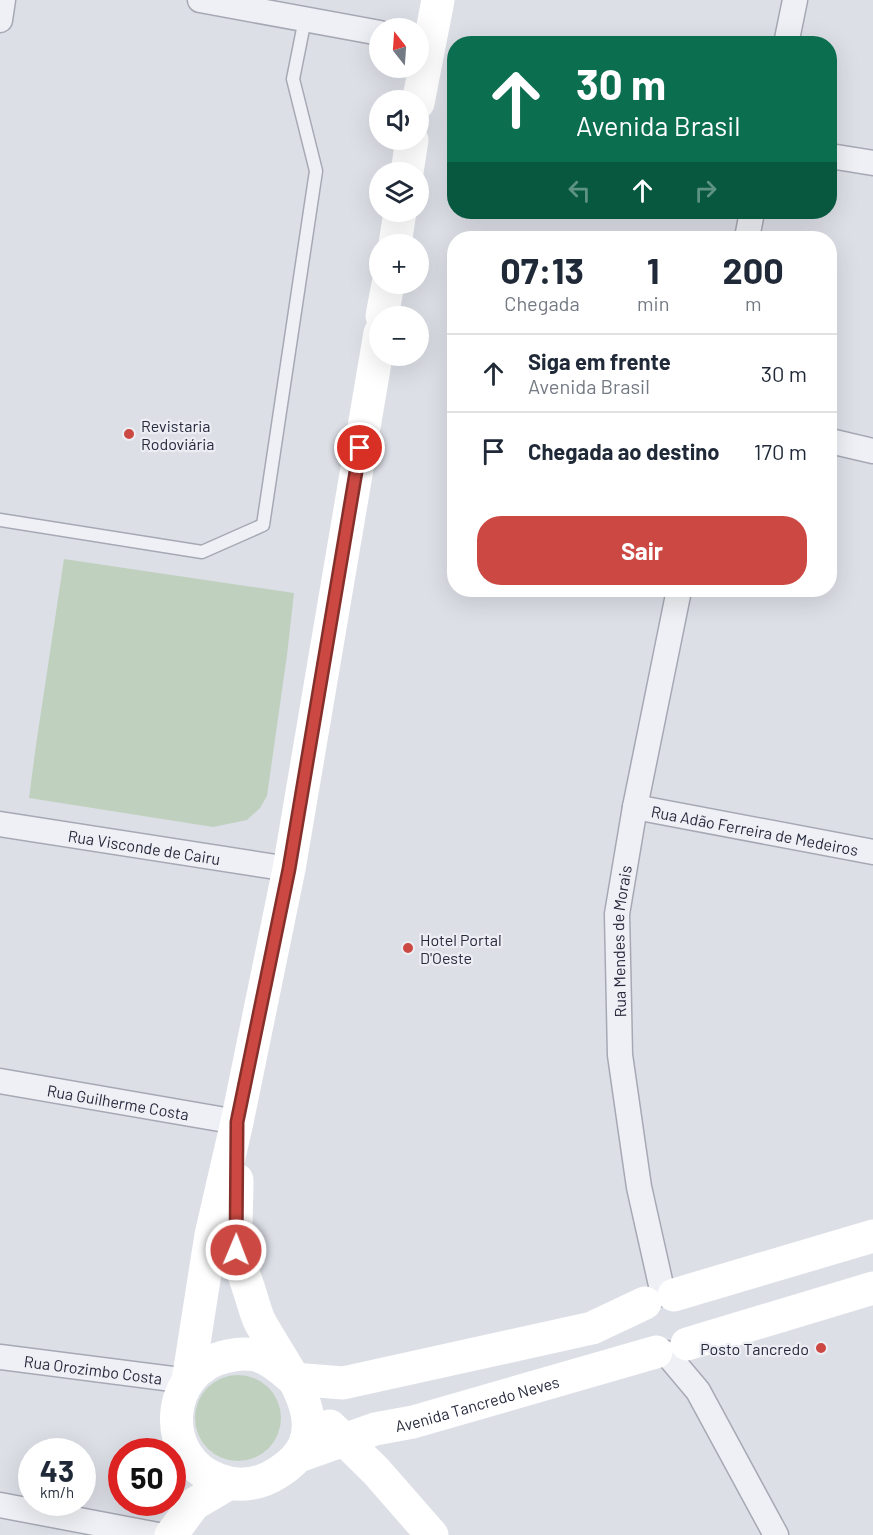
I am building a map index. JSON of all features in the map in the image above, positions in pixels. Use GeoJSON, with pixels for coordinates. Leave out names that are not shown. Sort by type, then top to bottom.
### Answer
{"type":"FeatureCollection","features":[{"type":"Feature","properties":{"kind":"main road"},"geometry":{"type":"LineString","coordinates":[[429,26],[438,0]]}},
{"type":"Feature","properties":{"kind":"main road"},"geometry":{"type":"LineString","coordinates":[[188,1382],[211,1234],[237,1122],[289,869],[374,366]]}},
{"type":"Feature","properties":{"kind":"main road"},"geometry":{"type":"LineString","coordinates":[[176,1416],[177,1435],[184,1452],[210,1477],[228,1484],[249,1485],[268,1479],[286,1468],[299,1456],[308,1436],[309,1425],[298,1387],[259,1320],[236,1250],[237,1122]]}},
{"type":"Feature","properties":{"kind":"main road"},"geometry":{"type":"LineString","coordinates":[[298,1387],[343,1383],[592,1328],[661,1297],[873,1236]]}},
{"type":"Feature","properties":{"kind":"main road","name":"Avenida Tancredo Neves"},"geometry":{"type":"LineString","coordinates":[[299,1456],[375,1429],[413,1422],[674,1349],[873,1288]]}},
{"type":"Feature","properties":{"kind":"main road"},"geometry":{"type":"LineString","coordinates":[[661,1297],[690,1310],[694,1318],[693,1328],[674,1349],[645,1345],[638,1335],[636,1321],[638,1316],[661,1297]]}},
{"type":"Feature","properties":{"kind":"main road"},"geometry":{"type":"LineString","coordinates":[[174,1438],[179,1398],[188,1382],[202,1367],[220,1358],[240,1354],[256,1355],[273,1362],[298,1387],[343,1440],[376,1472],[432,1535]]}},
{"type":"Feature","properties":{"kind":"main road"},"geometry":{"type":"LineString","coordinates":[[170,1535],[194,1504],[228,1484]]}},
{"type":"Feature","properties":{"kind":"main road"},"geometry":{"type":"LineString","coordinates":[[170,1516],[170,1535]]}},
{"type":"Feature","properties":{"kind":"street"},"geometry":{"type":"LineString","coordinates":[[0,20],[3,0]]}},
{"type":"Feature","properties":{"kind":"street"},"geometry":{"type":"LineString","coordinates":[[201,0],[369,31]]}},
{"type":"Feature","properties":{"kind":"street"},"geometry":{"type":"LineString","coordinates":[[788,36],[795,0]]}},
{"type":"Feature","properties":{"kind":"street"},"geometry":{"type":"LineString","coordinates":[[837,157],[873,163]]}},
{"type":"Feature","properties":{"kind":"street"},"geometry":{"type":"LineString","coordinates":[[837,443],[873,451]]}},
{"type":"Feature","properties":{"kind":"street","name":"Rua Mendes de Morais"},"geometry":{"type":"LineString","coordinates":[[661,1297],[639,1187],[620,1055],[617,914],[635,807],[678,597]]}},
{"type":"Feature","properties":{"kind":"street","name":"Rua Adão Ferreira de Medeiros"},"geometry":{"type":"LineString","coordinates":[[635,807],[873,852]]}},
{"type":"Feature","properties":{"kind":"street","name":"Rua Visconde de Cairu"},"geometry":{"type":"LineString","coordinates":[[0,824],[289,869]]}},
{"type":"Feature","properties":{"kind":"street","name":"Rua Guilherme Costa"},"geometry":{"type":"LineString","coordinates":[[0,1082],[237,1122]]}},
{"type":"Feature","properties":{"kind":"street"},"geometry":{"type":"LineString","coordinates":[[674,1349],[776,1535]]}},
{"type":"Feature","properties":{"kind":"street","name":"Rua Orozimbo Costa"},"geometry":{"type":"LineString","coordinates":[[0,1357],[188,1382]]}},
{"type":"Feature","properties":{"kind":"street"},"geometry":{"type":"LineString","coordinates":[[0,1505],[158,1535]]}},
{"type":"Feature","properties":{"kind":"lane"},"geometry":{"type":"LineString","coordinates":[[0,520],[202,552],[262,525],[316,171],[293,80],[305,19]]}},
{"type":"Feature","properties":{"kind":"green space"},"geometry":{"type":"Polygon","coordinates":[[[64,559],[294,593],[267,796],[260,808],[247,820],[213,827],[29,798],[64,559]]]}},
{"type":"Feature","properties":{"kind":"green space"},"geometry":{"type":"Polygon","coordinates":[[[238,1375],[262,1382],[274,1394],[281,1418],[274,1442],[262,1454],[238,1461],[214,1454],[202,1442],[195,1418],[202,1394],[214,1382],[238,1375]]]}},
{"type":"Feature","properties":{"kind":"place","name":"Revistaria Rodoviária"},"geometry":{"type":"Point","coordinates":[129,434]}},
{"type":"Feature","properties":{"kind":"place","name":"Hotel Portal D'Oeste"},"geometry":{"type":"Point","coordinates":[408,948]}},
{"type":"Feature","properties":{"kind":"place","name":"Posto Tancredo"},"geometry":{"type":"Point","coordinates":[821,1348]}},
{"type":"Feature","properties":{"kind":"route"},"geometry":{"type":"LineString","coordinates":[[236,1250],[237,1122],[289,869],[360,448]]}}]}
